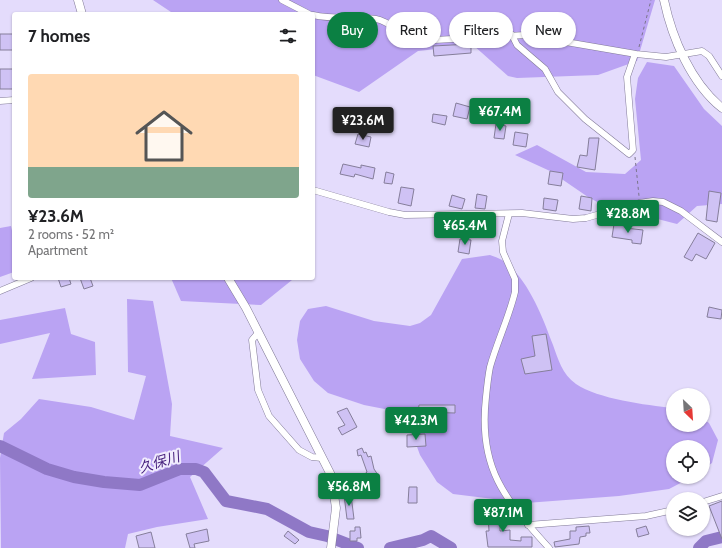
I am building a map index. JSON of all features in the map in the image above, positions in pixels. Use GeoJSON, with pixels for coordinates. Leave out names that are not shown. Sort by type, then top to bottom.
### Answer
{"type":"FeatureCollection","features":[{"type":"Feature","properties":{"kind":"street"},"geometry":{"type":"LineString","coordinates":[[78,0],[81,12]]}},
{"type":"Feature","properties":{"kind":"street"},"geometry":{"type":"LineString","coordinates":[[282,0],[304,12]]}},
{"type":"Feature","properties":{"kind":"street"},"geometry":{"type":"LineString","coordinates":[[664,0],[670,23],[682,53],[694,75],[722,108]]}},
{"type":"Feature","properties":{"kind":"street"},"geometry":{"type":"LineString","coordinates":[[315,16],[324,18],[376,19],[387,22],[403,34],[417,41],[449,39]]}},
{"type":"Feature","properties":{"kind":"street"},"geometry":{"type":"LineString","coordinates":[[513,35],[525,35],[636,54],[666,57],[682,53],[702,51],[709,56],[722,76]]}},
{"type":"Feature","properties":{"kind":"street"},"geometry":{"type":"LineString","coordinates":[[513,37],[517,46],[545,69],[558,92],[585,118],[629,154],[633,150],[626,77],[636,54]]}},
{"type":"Feature","properties":{"kind":"street"},"geometry":{"type":"LineString","coordinates":[[0,101],[12,100]]}},
{"type":"Feature","properties":{"kind":"street"},"geometry":{"type":"LineString","coordinates":[[315,191],[389,212],[405,215],[522,213],[574,219],[586,218],[639,203],[653,201],[664,202],[681,211],[722,242]]}},
{"type":"Feature","properties":{"kind":"street"},"geometry":{"type":"LineString","coordinates":[[509,214],[502,241],[503,252],[515,279],[516,292],[490,368],[484,427],[490,464],[498,483],[505,496],[549,548]]}},
{"type":"Feature","properties":{"kind":"street"},"geometry":{"type":"LineString","coordinates":[[0,291],[26,280]]}},
{"type":"Feature","properties":{"kind":"street"},"geometry":{"type":"LineString","coordinates":[[229,280],[331,475],[335,492],[336,508],[335,531],[332,546]]}},
{"type":"Feature","properties":{"kind":"street"},"geometry":{"type":"LineString","coordinates":[[258,333],[252,340],[258,390],[269,416],[299,450],[312,457],[322,458]]}},
{"type":"Feature","properties":{"kind":"street"},"geometry":{"type":"LineString","coordinates":[[710,500],[722,496]]}},
{"type":"Feature","properties":{"kind":"street"},"geometry":{"type":"LineString","coordinates":[[528,525],[646,516],[666,512]]}},
{"type":"Feature","properties":{"kind":"path"},"geometry":{"type":"LineString","coordinates":[[636,54],[642,42],[651,0]]}},
{"type":"Feature","properties":{"kind":"shaded area"},"geometry":{"type":"Polygon","coordinates":[[[153,0],[655,0],[637,61],[598,75],[517,78],[508,76],[476,48],[513,48],[513,12],[449,12],[449,48],[418,51],[359,92],[315,76],[315,12],[171,12],[153,0]]]}},
{"type":"Feature","properties":{"kind":"shaded area"},"geometry":{"type":"Polygon","coordinates":[[[647,62],[674,66],[704,109],[722,126],[722,204],[697,206],[677,224],[646,216],[625,217],[588,197],[550,171],[515,155],[537,145],[586,172],[625,174],[641,160],[635,99],[638,78],[647,62]]]}},
{"type":"Feature","properties":{"kind":"shaded area"},"geometry":{"type":"Polygon","coordinates":[[[11,226],[12,273],[0,277],[0,228],[11,226]]]}},
{"type":"Feature","properties":{"kind":"shaded area"},"geometry":{"type":"Polygon","coordinates":[[[490,255],[506,263],[514,271],[522,280],[540,312],[561,366],[567,376],[576,384],[597,394],[636,403],[666,407],[666,432],[710,432],[710,425],[718,440],[712,463],[710,464],[710,440],[666,440],[666,484],[679,484],[669,489],[619,496],[526,503],[453,494],[437,482],[420,455],[408,422],[400,412],[364,405],[328,393],[314,381],[300,359],[297,340],[300,321],[308,309],[326,306],[374,321],[410,326],[420,323],[431,315],[462,259],[490,255]]]}},
{"type":"Feature","properties":{"kind":"shaded area"},"geometry":{"type":"Polygon","coordinates":[[[172,280],[292,280],[261,305],[181,301],[172,280]]]}},
{"type":"Feature","properties":{"kind":"shaded area"},"geometry":{"type":"Polygon","coordinates":[[[127,299],[153,301],[172,404],[170,436],[223,448],[190,477],[208,519],[157,527],[128,534],[125,548],[1,548],[0,458],[4,433],[21,419],[39,399],[91,407],[134,420],[146,376],[128,372],[127,299]]]}},
{"type":"Feature","properties":{"kind":"shaded area"},"geometry":{"type":"Polygon","coordinates":[[[65,308],[71,334],[95,342],[96,375],[32,379],[50,333],[0,344],[0,320],[65,308]]]}},
{"type":"Feature","properties":{"kind":"building"},"geometry":{"type":"Polygon","coordinates":[[[0,34],[12,34],[12,50],[0,50],[0,34]]]}},
{"type":"Feature","properties":{"kind":"building"},"geometry":{"type":"Polygon","coordinates":[[[449,45],[449,48],[471,48],[471,53],[434,56],[433,48],[441,48],[441,46],[449,45]]]}},
{"type":"Feature","properties":{"kind":"building"},"geometry":{"type":"Polygon","coordinates":[[[0,69],[12,69],[12,89],[0,89],[0,69]]]}},
{"type":"Feature","properties":{"kind":"building"},"geometry":{"type":"Polygon","coordinates":[[[456,103],[470,107],[467,119],[453,116],[456,103]]]}},
{"type":"Feature","properties":{"kind":"building"},"geometry":{"type":"Polygon","coordinates":[[[433,114],[447,116],[445,125],[432,122],[433,114]]]}},
{"type":"Feature","properties":{"kind":"building"},"geometry":{"type":"Polygon","coordinates":[[[496,124],[506,126],[504,139],[494,138],[496,124]]]}},
{"type":"Feature","properties":{"kind":"building"},"geometry":{"type":"Polygon","coordinates":[[[515,132],[528,134],[526,147],[513,145],[515,132]]]}},
{"type":"Feature","properties":{"kind":"building"},"geometry":{"type":"Polygon","coordinates":[[[358,134],[371,137],[369,147],[355,144],[358,134]]]}},
{"type":"Feature","properties":{"kind":"building"},"geometry":{"type":"Polygon","coordinates":[[[589,138],[599,138],[595,170],[577,167],[580,155],[587,156],[589,138]]]}},
{"type":"Feature","properties":{"kind":"building"},"geometry":{"type":"Polygon","coordinates":[[[343,164],[361,168],[361,165],[375,168],[373,179],[355,174],[354,177],[340,174],[343,164]]]}},
{"type":"Feature","properties":{"kind":"building"},"geometry":{"type":"Polygon","coordinates":[[[550,171],[563,173],[561,186],[548,184],[550,171]]]}},
{"type":"Feature","properties":{"kind":"building"},"geometry":{"type":"Polygon","coordinates":[[[386,172],[394,174],[392,184],[384,183],[386,172]]]}},
{"type":"Feature","properties":{"kind":"building"},"geometry":{"type":"Polygon","coordinates":[[[401,187],[414,189],[411,206],[398,203],[401,187]]]}},
{"type":"Feature","properties":{"kind":"building"},"geometry":{"type":"Polygon","coordinates":[[[709,191],[721,193],[717,222],[706,220],[709,191]]]}},
{"type":"Feature","properties":{"kind":"building"},"geometry":{"type":"Polygon","coordinates":[[[477,194],[487,196],[485,209],[475,208],[477,194]]]}},
{"type":"Feature","properties":{"kind":"building"},"geometry":{"type":"Polygon","coordinates":[[[452,195],[465,199],[462,209],[449,206],[452,195]]]}},
{"type":"Feature","properties":{"kind":"building"},"geometry":{"type":"Polygon","coordinates":[[[581,196],[592,198],[591,211],[579,209],[581,196]]]}},
{"type":"Feature","properties":{"kind":"building"},"geometry":{"type":"Polygon","coordinates":[[[544,198],[558,200],[556,211],[543,209],[544,198]]]}},
{"type":"Feature","properties":{"kind":"building"},"geometry":{"type":"Polygon","coordinates":[[[614,224],[625,226],[625,228],[643,230],[641,244],[632,243],[632,240],[612,237],[614,224]]]}},
{"type":"Feature","properties":{"kind":"building"},"geometry":{"type":"Polygon","coordinates":[[[698,233],[715,243],[706,259],[696,254],[692,261],[684,257],[698,233]]]}},
{"type":"Feature","properties":{"kind":"building"},"geometry":{"type":"Polygon","coordinates":[[[460,239],[471,240],[469,254],[458,252],[460,239]]]}},
{"type":"Feature","properties":{"kind":"building"},"geometry":{"type":"Polygon","coordinates":[[[59,280],[70,280],[71,284],[61,287],[59,280]]]}},
{"type":"Feature","properties":{"kind":"building"},"geometry":{"type":"Polygon","coordinates":[[[81,280],[91,280],[93,286],[84,289],[81,280]]]}},
{"type":"Feature","properties":{"kind":"building"},"geometry":{"type":"Polygon","coordinates":[[[709,307],[722,310],[721,319],[707,317],[709,307]]]}},
{"type":"Feature","properties":{"kind":"building"},"geometry":{"type":"Polygon","coordinates":[[[546,334],[552,370],[525,374],[521,359],[535,356],[532,336],[546,334]]]}},
{"type":"Feature","properties":{"kind":"building"},"geometry":{"type":"Polygon","coordinates":[[[419,405],[455,405],[455,413],[418,412],[419,405]]]}},
{"type":"Feature","properties":{"kind":"building"},"geometry":{"type":"Polygon","coordinates":[[[347,408],[357,427],[342,435],[338,428],[345,425],[337,412],[347,408]]]}},
{"type":"Feature","properties":{"kind":"building"},"geometry":{"type":"Polygon","coordinates":[[[425,434],[426,446],[407,447],[407,435],[425,434]]]}},
{"type":"Feature","properties":{"kind":"building"},"geometry":{"type":"Polygon","coordinates":[[[362,448],[368,457],[371,456],[374,469],[378,475],[360,490],[354,483],[367,472],[361,455],[358,456],[357,450],[362,448]]]}},
{"type":"Feature","properties":{"kind":"building"},"geometry":{"type":"Polygon","coordinates":[[[409,487],[417,487],[417,503],[408,503],[409,487]]]}},
{"type":"Feature","properties":{"kind":"building"},"geometry":{"type":"Polygon","coordinates":[[[344,495],[351,495],[354,519],[347,519],[344,495]]]}},
{"type":"Feature","properties":{"kind":"building"},"geometry":{"type":"Polygon","coordinates":[[[722,501],[722,539],[710,509],[710,506],[722,501]]]}},
{"type":"Feature","properties":{"kind":"building"},"geometry":{"type":"Polygon","coordinates":[[[513,513],[513,519],[500,520],[500,531],[510,530],[510,540],[521,541],[521,537],[532,537],[532,547],[488,547],[486,531],[489,531],[488,515],[513,513]]]}},
{"type":"Feature","properties":{"kind":"building"},"geometry":{"type":"Polygon","coordinates":[[[589,526],[590,533],[586,533],[586,536],[580,537],[579,544],[555,547],[554,542],[570,539],[570,531],[576,531],[576,527],[589,526]]]}},
{"type":"Feature","properties":{"kind":"building"},"geometry":{"type":"Polygon","coordinates":[[[646,526],[649,534],[638,537],[636,529],[646,526]]]}},
{"type":"Feature","properties":{"kind":"building"},"geometry":{"type":"Polygon","coordinates":[[[355,527],[360,527],[361,538],[357,538],[357,541],[350,541],[350,531],[355,531],[355,527]]]}},
{"type":"Feature","properties":{"kind":"building"},"geometry":{"type":"Polygon","coordinates":[[[207,529],[209,541],[194,544],[195,548],[190,548],[186,534],[207,529]]]}},
{"type":"Feature","properties":{"kind":"building"},"geometry":{"type":"Polygon","coordinates":[[[288,531],[299,540],[295,544],[284,536],[288,531]]]}},
{"type":"Feature","properties":{"kind":"building"},"geometry":{"type":"Polygon","coordinates":[[[151,532],[155,548],[139,548],[136,536],[151,532]]]}},
{"type":"Feature","properties":{"kind":"waterway","name":"久保川"},"geometry":{"type":"LineString","coordinates":[[0,446],[47,469],[74,477],[104,482],[140,485],[180,469],[196,469],[204,472],[226,501],[267,509],[309,532],[327,536],[358,548]]}},
{"type":"Feature","properties":{"kind":"waterway","name":"久保川"},"geometry":{"type":"LineString","coordinates":[[390,548],[423,540],[431,536],[451,548]]}},
{"type":"Feature","properties":{"kind":"waterway","name":"久保川"},"geometry":{"type":"LineString","coordinates":[[699,548],[706,541],[722,537]]}}]}
